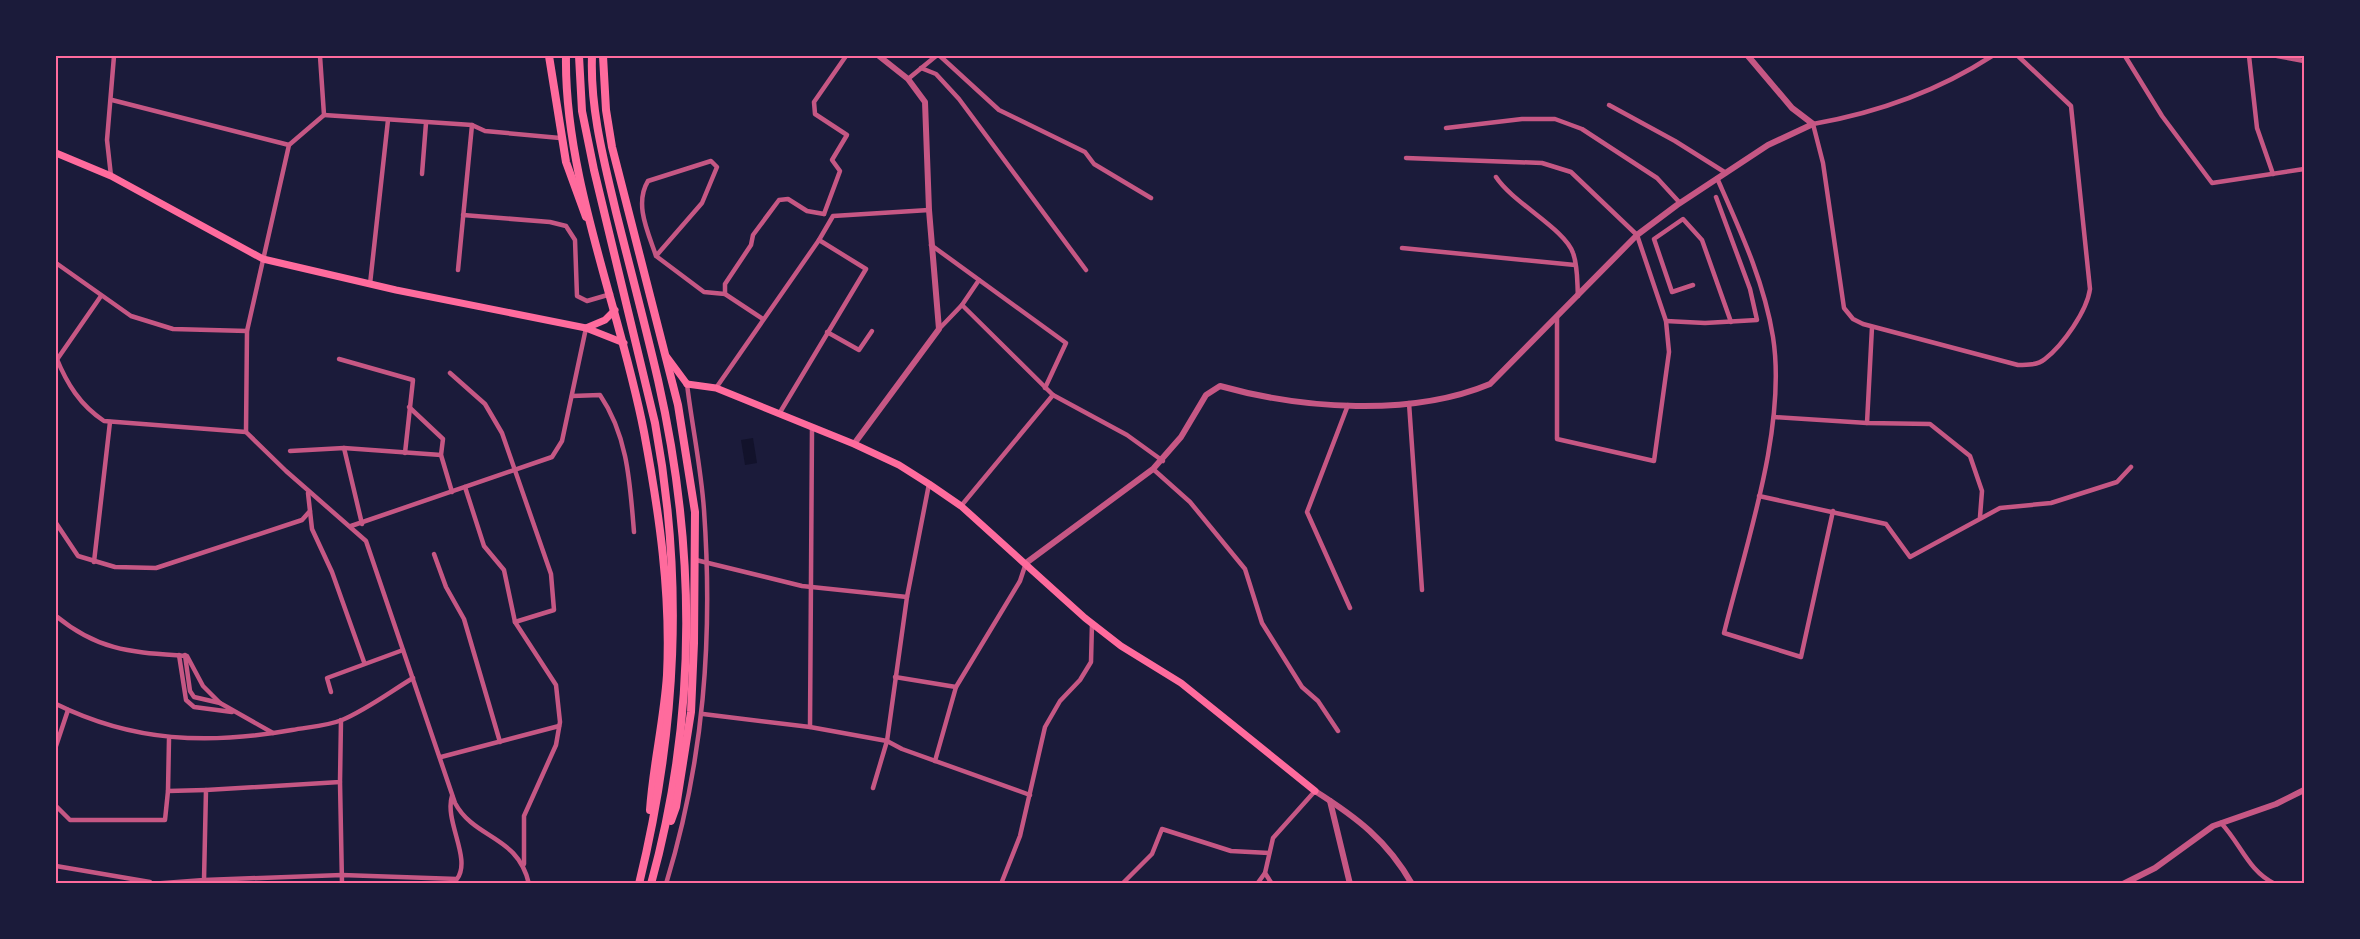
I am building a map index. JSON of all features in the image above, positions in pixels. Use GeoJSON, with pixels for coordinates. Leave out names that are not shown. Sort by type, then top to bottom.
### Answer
{"type":"FeatureCollection","features":[{"type":"Feature","properties":{"kind":"highway"},"geometry":{"type":"LineString","coordinates":[[549,56],[560,138],[566,162],[596,242]]}},
{"type":"Feature","properties":{"kind":"highway"},"geometry":{"type":"LineString","coordinates":[[566,56],[569,108],[596,242],[624,343],[652,476],[667,594],[667,678],[662,734],[650,802],[647,853]]}},
{"type":"Feature","properties":{"kind":"highway"},"geometry":{"type":"LineString","coordinates":[[579,56],[582,111],[655,423],[664,471],[673,557],[674,647],[666,745],[647,853],[639,884]]}},
{"type":"Feature","properties":{"kind":"highway"},"geometry":{"type":"LineString","coordinates":[[592,56],[595,112],[605,167],[658,381],[676,470],[685,557],[687,653],[680,743],[671,802],[651,884]]}},
{"type":"Feature","properties":{"kind":"highway"},"geometry":{"type":"LineString","coordinates":[[603,56],[606,110],[612,147],[678,405],[695,512],[694,643],[688,730],[676,807],[659,854]]}},
{"type":"Feature","properties":{"kind":"main road"},"geometry":{"type":"LineString","coordinates":[[56,153],[111,176],[263,259],[370,284],[586,328],[624,343]]}},
{"type":"Feature","properties":{"kind":"main road"},"geometry":{"type":"LineString","coordinates":[[586,328],[605,320],[615,310]]}},
{"type":"Feature","properties":{"kind":"main road"},"geometry":{"type":"LineString","coordinates":[[663,348],[687,384]]}},
{"type":"Feature","properties":{"kind":"main road"},"geometry":{"type":"LineString","coordinates":[[687,384],[716,387],[854,444],[899,465],[929,484],[961,506],[1092,623],[1121,646],[1181,683],[1315,791]]}},
{"type":"Feature","properties":{"kind":"main road"},"geometry":{"type":"LineString","coordinates":[[678,405],[678,393],[687,384]]}},
{"type":"Feature","properties":{"kind":"street"},"geometry":{"type":"LineString","coordinates":[[111,176],[107,140],[114,56]]}},
{"type":"Feature","properties":{"kind":"street"},"geometry":{"type":"LineString","coordinates":[[320,56],[324,115]]}},
{"type":"Feature","properties":{"kind":"street"},"geometry":{"type":"LineString","coordinates":[[824,214],[840,171],[832,160],[847,135],[815,114],[814,102],[846,56]]}},
{"type":"Feature","properties":{"kind":"street"},"geometry":{"type":"LineString","coordinates":[[879,56],[908,79],[925,102],[931,245],[939,329]]}},
{"type":"Feature","properties":{"kind":"street"},"geometry":{"type":"LineString","coordinates":[[908,79],[938,56],[999,110],[1085,152],[1094,164],[1151,198]]}},
{"type":"Feature","properties":{"kind":"street"},"geometry":{"type":"LineString","coordinates":[[1748,56],[1792,108],[1813,124],[1823,163],[1844,308],[1853,319],[1872,327],[2018,365],[2030,365],[2044,360],[2085,310],[2090,289],[2071,106],[2018,56]]}},
{"type":"Feature","properties":{"kind":"street"},"geometry":{"type":"LineString","coordinates":[[935,761],[956,687],[1020,581],[1026,563],[1163,461],[1206,395],[1220,386],[1301,403],[1348,405],[1409,403],[1466,394],[1490,384],[1637,235],[1726,172],[1768,145],[1813,124],[1861,115],[1960,76],[1992,56]]}},
{"type":"Feature","properties":{"kind":"street"},"geometry":{"type":"LineString","coordinates":[[2125,56],[2162,116],[2212,183],[2304,169]]}},
{"type":"Feature","properties":{"kind":"street"},"geometry":{"type":"LineString","coordinates":[[2249,56],[2257,128],[2273,174]]}},
{"type":"Feature","properties":{"kind":"street"},"geometry":{"type":"LineString","coordinates":[[2277,56],[2304,61]]}},
{"type":"Feature","properties":{"kind":"street"},"geometry":{"type":"LineString","coordinates":[[921,68],[936,74],[959,99],[1086,270]]}},
{"type":"Feature","properties":{"kind":"street"},"geometry":{"type":"LineString","coordinates":[[112,100],[289,145]]}},
{"type":"Feature","properties":{"kind":"street"},"geometry":{"type":"LineString","coordinates":[[1609,105],[1726,172]]}},
{"type":"Feature","properties":{"kind":"street"},"geometry":{"type":"LineString","coordinates":[[246,432],[247,331],[289,145],[324,115],[472,125],[485,131],[560,138]]}},
{"type":"Feature","properties":{"kind":"street"},"geometry":{"type":"LineString","coordinates":[[1446,128],[1521,119],[1555,119],[1582,129],[1657,178],[1680,203]]}},
{"type":"Feature","properties":{"kind":"street"},"geometry":{"type":"LineString","coordinates":[[370,284],[388,120]]}},
{"type":"Feature","properties":{"kind":"street"},"geometry":{"type":"LineString","coordinates":[[422,174],[426,123]]}},
{"type":"Feature","properties":{"kind":"street"},"geometry":{"type":"LineString","coordinates":[[458,270],[472,125]]}},
{"type":"Feature","properties":{"kind":"street"},"geometry":{"type":"LineString","coordinates":[[1406,158],[1542,163],[1557,167],[1571,172],[1590,187],[1637,235],[1666,321],[1669,352],[1654,461],[1557,439],[1557,318]]}},
{"type":"Feature","properties":{"kind":"street"},"geometry":{"type":"LineString","coordinates":[[656,255],[702,203],[717,167],[711,161],[648,181],[643,189],[643,213],[656,255],[704,292],[725,294],[763,319]]}},
{"type":"Feature","properties":{"kind":"street"},"geometry":{"type":"LineString","coordinates":[[1496,177],[1506,192],[1547,224],[1573,251],[1578,296]]}},
{"type":"Feature","properties":{"kind":"street"},"geometry":{"type":"LineString","coordinates":[[1717,178],[1746,244],[1764,296],[1773,338],[1776,370],[1774,417],[1759,496],[1724,633],[1801,657],[1833,511]]}},
{"type":"Feature","properties":{"kind":"street"},"geometry":{"type":"LineString","coordinates":[[1666,321],[1757,321],[1750,289],[1716,197]]}},
{"type":"Feature","properties":{"kind":"street"},"geometry":{"type":"LineString","coordinates":[[725,294],[725,284],[751,245],[753,235],[779,200],[788,199],[807,211],[833,216],[929,210]]}},
{"type":"Feature","properties":{"kind":"street"},"geometry":{"type":"LineString","coordinates":[[463,215],[550,222],[566,226],[575,240],[577,296],[587,301],[610,294]]}},
{"type":"Feature","properties":{"kind":"street"},"geometry":{"type":"LineString","coordinates":[[716,387],[819,240],[833,216]]}},
{"type":"Feature","properties":{"kind":"street"},"geometry":{"type":"LineString","coordinates":[[1693,285],[1672,292],[1654,239],[1683,219],[1702,240],[1731,322]]}},
{"type":"Feature","properties":{"kind":"street"},"geometry":{"type":"LineString","coordinates":[[778,414],[866,268],[819,240]]}},
{"type":"Feature","properties":{"kind":"street"},"geometry":{"type":"LineString","coordinates":[[931,245],[1066,343],[1045,388]]}},
{"type":"Feature","properties":{"kind":"street"},"geometry":{"type":"LineString","coordinates":[[1402,248],[1575,265]]}},
{"type":"Feature","properties":{"kind":"street"},"geometry":{"type":"LineString","coordinates":[[56,263],[131,316],[173,329],[247,331]]}},
{"type":"Feature","properties":{"kind":"street"},"geometry":{"type":"LineString","coordinates":[[854,444],[939,329],[962,305],[979,280]]}},
{"type":"Feature","properties":{"kind":"street"},"geometry":{"type":"LineString","coordinates":[[101,296],[56,360],[85,409],[104,421],[110,422],[246,432],[308,491],[351,526],[366,542],[441,757],[452,796],[461,814],[476,827],[514,851],[524,864]]}},
{"type":"Feature","properties":{"kind":"street"},"geometry":{"type":"LineString","coordinates":[[962,305],[1053,395],[1127,435],[1163,461]]}},
{"type":"Feature","properties":{"kind":"street"},"geometry":{"type":"LineString","coordinates":[[1867,423],[1872,327]]}},
{"type":"Feature","properties":{"kind":"street"},"geometry":{"type":"LineString","coordinates":[[351,526],[552,457],[562,441],[586,328]]}},
{"type":"Feature","properties":{"kind":"street"},"geometry":{"type":"LineString","coordinates":[[827,332],[859,350],[872,331]]}},
{"type":"Feature","properties":{"kind":"street"},"geometry":{"type":"LineString","coordinates":[[339,359],[413,380],[405,453]]}},
{"type":"Feature","properties":{"kind":"street"},"geometry":{"type":"LineString","coordinates":[[450,373],[485,404],[502,433],[551,574],[554,610],[515,621]]}},
{"type":"Feature","properties":{"kind":"street"},"geometry":{"type":"LineString","coordinates":[[666,884],[686,816],[703,714],[705,562],[699,462],[687,384]]}},
{"type":"Feature","properties":{"kind":"street"},"geometry":{"type":"LineString","coordinates":[[572,396],[600,395],[615,417],[630,482],[634,532]]}},
{"type":"Feature","properties":{"kind":"street"},"geometry":{"type":"LineString","coordinates":[[961,506],[1053,395]]}},
{"type":"Feature","properties":{"kind":"street"},"geometry":{"type":"LineString","coordinates":[[1409,403],[1422,590]]}},
{"type":"Feature","properties":{"kind":"street"},"geometry":{"type":"LineString","coordinates":[[1348,405],[1307,512],[1350,608]]}},
{"type":"Feature","properties":{"kind":"street"},"geometry":{"type":"LineString","coordinates":[[410,406],[443,440],[441,455],[452,492]]}},
{"type":"Feature","properties":{"kind":"street"},"geometry":{"type":"LineString","coordinates":[[1774,417],[1867,423],[1930,424],[1970,456],[1982,491],[1980,518]]}},
{"type":"Feature","properties":{"kind":"street"},"geometry":{"type":"LineString","coordinates":[[94,562],[110,422]]}},
{"type":"Feature","properties":{"kind":"street"},"geometry":{"type":"LineString","coordinates":[[810,727],[809,585],[812,428]]}},
{"type":"Feature","properties":{"kind":"street"},"geometry":{"type":"LineString","coordinates":[[290,452],[344,448],[441,455]]}},
{"type":"Feature","properties":{"kind":"street"},"geometry":{"type":"LineString","coordinates":[[344,448],[362,524]]}},
{"type":"Feature","properties":{"kind":"street"},"geometry":{"type":"LineString","coordinates":[[1759,496],[1886,524],[1910,557],[2000,508],[2051,503],[2117,482],[2131,467]]}},
{"type":"Feature","properties":{"kind":"street"},"geometry":{"type":"LineString","coordinates":[[1153,470],[1190,502],[1245,569],[1262,623],[1302,687],[1318,701],[1338,731]]}},
{"type":"Feature","properties":{"kind":"street"},"geometry":{"type":"LineString","coordinates":[[873,788],[887,741],[907,597],[929,484]]}},
{"type":"Feature","properties":{"kind":"street"},"geometry":{"type":"LineString","coordinates":[[465,487],[484,546],[504,570],[515,621],[556,685],[560,726],[556,745],[524,816],[524,864],[529,884]]}},
{"type":"Feature","properties":{"kind":"street"},"geometry":{"type":"LineString","coordinates":[[308,491],[312,529],[332,572],[364,662]]}},
{"type":"Feature","properties":{"kind":"street"},"geometry":{"type":"LineString","coordinates":[[56,523],[78,555],[115,567],[156,568],[292,524],[302,520],[310,511]]}},
{"type":"Feature","properties":{"kind":"street"},"geometry":{"type":"LineString","coordinates":[[434,554],[446,587],[464,619],[500,742]]}},
{"type":"Feature","properties":{"kind":"street"},"geometry":{"type":"LineString","coordinates":[[696,560],[809,585],[907,597]]}},
{"type":"Feature","properties":{"kind":"street"},"geometry":{"type":"LineString","coordinates":[[56,616],[69,627],[101,644],[129,652],[182,655]]}},
{"type":"Feature","properties":{"kind":"street"},"geometry":{"type":"LineString","coordinates":[[1001,884],[1020,836],[1045,727],[1060,701],[1080,680],[1091,662],[1092,623]]}},
{"type":"Feature","properties":{"kind":"street"},"geometry":{"type":"LineString","coordinates":[[331,692],[327,678],[364,662],[404,650]]}},
{"type":"Feature","properties":{"kind":"street"},"geometry":{"type":"LineString","coordinates":[[182,655],[202,686],[220,703],[273,733]]}},
{"type":"Feature","properties":{"kind":"street"},"geometry":{"type":"LineString","coordinates":[[182,655],[190,691],[194,697],[220,703]]}},
{"type":"Feature","properties":{"kind":"street"},"geometry":{"type":"LineString","coordinates":[[182,655],[185,694],[190,704],[238,713]]}},
{"type":"Feature","properties":{"kind":"street"},"geometry":{"type":"LineString","coordinates":[[895,677],[956,687]]}},
{"type":"Feature","properties":{"kind":"street"},"geometry":{"type":"LineString","coordinates":[[56,704],[122,730],[169,739],[273,733],[341,720],[413,678]]}},
{"type":"Feature","properties":{"kind":"street"},"geometry":{"type":"LineString","coordinates":[[56,746],[68,710]]}},
{"type":"Feature","properties":{"kind":"street"},"geometry":{"type":"LineString","coordinates":[[703,714],[810,727],[887,741],[1030,795]]}},
{"type":"Feature","properties":{"kind":"street"},"geometry":{"type":"LineString","coordinates":[[341,720],[342,884]]}},
{"type":"Feature","properties":{"kind":"street"},"geometry":{"type":"LineString","coordinates":[[441,757],[560,726]]}},
{"type":"Feature","properties":{"kind":"street"},"geometry":{"type":"LineString","coordinates":[[56,806],[70,820],[165,820],[169,739]]}},
{"type":"Feature","properties":{"kind":"street"},"geometry":{"type":"LineString","coordinates":[[168,790],[340,782]]}},
{"type":"Feature","properties":{"kind":"street"},"geometry":{"type":"LineString","coordinates":[[204,880],[206,790]]}},
{"type":"Feature","properties":{"kind":"street"},"geometry":{"type":"LineString","coordinates":[[2123,884],[2155,868],[2213,826],[2276,804],[2304,790]]}},
{"type":"Feature","properties":{"kind":"street"},"geometry":{"type":"LineString","coordinates":[[1257,884],[1265,873],[1274,837],[1315,791],[1364,823],[1399,861],[1412,884]]}},
{"type":"Feature","properties":{"kind":"street"},"geometry":{"type":"LineString","coordinates":[[56,866],[150,883],[342,875],[457,879],[461,874],[461,862],[449,806],[452,796]]}},
{"type":"Feature","properties":{"kind":"street"},"geometry":{"type":"LineString","coordinates":[[1330,800],[1350,884]]}},
{"type":"Feature","properties":{"kind":"street"},"geometry":{"type":"LineString","coordinates":[[2221,823],[2239,843],[2255,872],[2275,884]]}},
{"type":"Feature","properties":{"kind":"street"},"geometry":{"type":"LineString","coordinates":[[1122,884],[1152,854],[1162,829],[1231,851],[1269,853]]}},
{"type":"Feature","properties":{"kind":"street"},"geometry":{"type":"LineString","coordinates":[[1265,873],[1272,884]]}},
{"type":"Feature","properties":{"kind":"shaded area"},"geometry":{"type":"Polygon","coordinates":[[[753,438],[757,463],[745,465],[741,440],[753,438]]]}}]}
